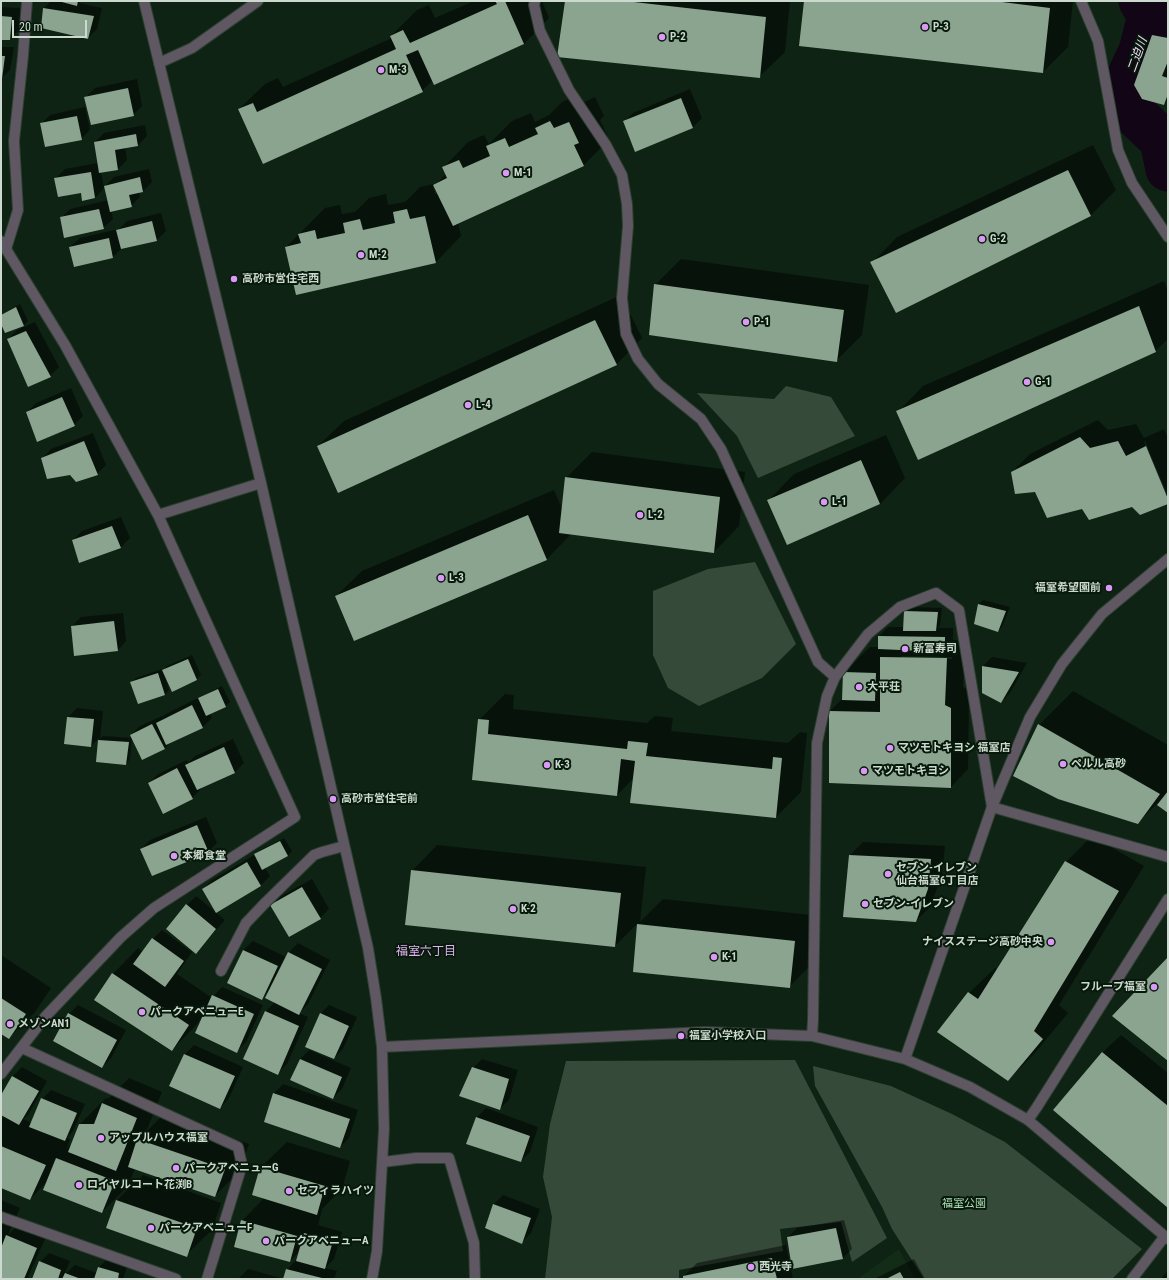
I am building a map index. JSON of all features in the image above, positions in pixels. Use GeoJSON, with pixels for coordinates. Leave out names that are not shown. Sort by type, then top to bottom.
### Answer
{"type":"FeatureCollection","features":[{"type":"Feature","properties":{"kind":"street"},"geometry":{"type":"LineString","coordinates":[[1,1074],[45,1017],[121,936],[154,908],[295,817],[158,515],[65,345],[3,245],[18,210],[14,141],[27,1]]}},
{"type":"Feature","properties":{"kind":"street"},"geometry":{"type":"LineString","coordinates":[[144,1],[261,483],[368,948],[382,1047],[384,1129],[377,1250],[372,1279]]}},
{"type":"Feature","properties":{"kind":"street"},"geometry":{"type":"LineString","coordinates":[[159,63],[192,48],[258,1]]}},
{"type":"Feature","properties":{"kind":"street"},"geometry":{"type":"LineString","coordinates":[[535,1],[534,5],[540,31],[566,83],[606,145],[622,175],[627,204],[628,226],[622,298],[626,334],[638,359],[658,384],[700,419],[721,449],[818,662],[835,677]]}},
{"type":"Feature","properties":{"kind":"street"},"geometry":{"type":"LineString","coordinates":[[1081,1],[1098,41],[1118,150],[1132,183],[1168,237]]}},
{"type":"Feature","properties":{"kind":"street"},"geometry":{"type":"LineString","coordinates":[[158,515],[261,483]]}},
{"type":"Feature","properties":{"kind":"street"},"geometry":{"type":"LineString","coordinates":[[905,1059],[992,807],[1030,717],[1062,664],[1102,614],[1168,559]]}},
{"type":"Feature","properties":{"kind":"street"},"geometry":{"type":"LineString","coordinates":[[812,1036],[817,743],[827,696],[835,677],[868,634],[900,607],[936,593],[959,610],[992,807]]}},
{"type":"Feature","properties":{"kind":"street"},"geometry":{"type":"LineString","coordinates":[[992,807],[1168,857]]}},
{"type":"Feature","properties":{"kind":"street"},"geometry":{"type":"LineString","coordinates":[[221,970],[246,923],[266,902],[314,855],[344,846]]}},
{"type":"Feature","properties":{"kind":"street"},"geometry":{"type":"LineString","coordinates":[[1028,1120],[1168,899]]}},
{"type":"Feature","properties":{"kind":"street"},"geometry":{"type":"LineString","coordinates":[[382,1047],[704,1032],[812,1036],[905,1059],[970,1087],[1028,1120],[1166,1237],[1132,1279]]}},
{"type":"Feature","properties":{"kind":"street"},"geometry":{"type":"LineString","coordinates":[[22,1048],[238,1147],[242,1165],[207,1279]]}},
{"type":"Feature","properties":{"kind":"street"},"geometry":{"type":"LineString","coordinates":[[383,1162],[416,1158],[449,1158],[474,1243],[475,1279]]}},
{"type":"Feature","properties":{"kind":"street"},"geometry":{"type":"LineString","coordinates":[[1,1218],[176,1279]]}},
{"type":"Feature","properties":{"kind":"shaded area"},"geometry":{"type":"Polygon","coordinates":[[[899,1249],[915,1279],[857,1279],[899,1249]]]}},
{"type":"Feature","properties":{"kind":"green space"},"geometry":{"type":"Polygon","coordinates":[[[786,386],[831,397],[855,436],[758,478],[737,436],[697,393],[774,399],[786,386]]]}},
{"type":"Feature","properties":{"kind":"green space"},"geometry":{"type":"Polygon","coordinates":[[[755,562],[796,644],[762,678],[699,706],[668,688],[653,655],[653,591],[708,569],[755,562]]]}},
{"type":"Feature","properties":{"kind":"green space"},"geometry":{"type":"Polygon","coordinates":[[[795,1060],[887,1238],[852,1262],[841,1222],[780,1229],[783,1251],[679,1270],[679,1279],[545,1279],[552,1217],[543,1177],[550,1124],[566,1061],[795,1060]]]}},
{"type":"Feature","properties":{"kind":"green space","name":"福室公園"},"geometry":{"type":"Polygon","coordinates":[[[813,1066],[891,1086],[952,1114],[1005,1142],[1142,1249],[1112,1279],[924,1279],[892,1229],[882,1207],[815,1086],[813,1066]]]}},
{"type":"Feature","properties":{"kind":"building"},"geometry":{"type":"Polygon","coordinates":[[[58,1],[78,1],[77,6],[58,1]]]}},
{"type":"Feature","properties":{"kind":"building","name":"M-3"},"geometry":{"type":"Polygon","coordinates":[[[495,1],[505,1],[524,44],[434,85],[418,50],[406,55],[423,92],[263,164],[238,109],[253,103],[257,112],[396,49],[390,36],[403,30],[410,43],[497,4],[495,1]]]}},
{"type":"Feature","properties":{"kind":"building","name":"P-2"},"geometry":{"type":"Polygon","coordinates":[[[565,1],[625,1],[766,17],[760,78],[557,57],[565,1]]]}},
{"type":"Feature","properties":{"kind":"building","name":"P-3"},"geometry":{"type":"Polygon","coordinates":[[[804,1],[994,1],[1050,8],[1043,73],[799,46],[804,1]]]}},
{"type":"Feature","properties":{"kind":"building"},"geometry":{"type":"Polygon","coordinates":[[[43,8],[94,16],[88,39],[41,28],[43,8]]]}},
{"type":"Feature","properties":{"kind":"building"},"geometry":{"type":"Polygon","coordinates":[[[1,16],[12,17],[10,40],[1,40],[1,16]]]}},
{"type":"Feature","properties":{"kind":"building"},"geometry":{"type":"Polygon","coordinates":[[[1152,35],[1168,38],[1168,61],[1162,76],[1168,78],[1168,94],[1164,105],[1142,99],[1134,85],[1152,35]]]}},
{"type":"Feature","properties":{"kind":"building"},"geometry":{"type":"Polygon","coordinates":[[[1,56],[5,56],[2,79],[1,79],[1,56]]]}},
{"type":"Feature","properties":{"kind":"building"},"geometry":{"type":"Polygon","coordinates":[[[128,88],[134,116],[91,125],[84,97],[128,88]]]}},
{"type":"Feature","properties":{"kind":"building"},"geometry":{"type":"Polygon","coordinates":[[[681,98],[693,128],[635,152],[623,121],[681,98]]]}},
{"type":"Feature","properties":{"kind":"building"},"geometry":{"type":"Polygon","coordinates":[[[77,116],[82,140],[45,147],[40,123],[77,116]]]}},
{"type":"Feature","properties":{"kind":"building","name":"M-1"},"geometry":{"type":"Polygon","coordinates":[[[550,121],[554,128],[569,122],[579,143],[574,145],[584,166],[453,226],[433,185],[447,178],[442,167],[459,160],[463,168],[490,156],[486,146],[505,138],[509,147],[538,134],[535,128],[550,121]]]}},
{"type":"Feature","properties":{"kind":"building"},"geometry":{"type":"Polygon","coordinates":[[[136,134],[138,146],[115,150],[118,170],[99,173],[94,142],[136,134]]]}},
{"type":"Feature","properties":{"kind":"building","name":"G-2"},"geometry":{"type":"Polygon","coordinates":[[[1068,170],[1091,216],[896,313],[870,262],[1068,170]]]}},
{"type":"Feature","properties":{"kind":"building"},"geometry":{"type":"Polygon","coordinates":[[[91,172],[95,198],[82,201],[81,193],[58,197],[54,178],[91,172]]]}},
{"type":"Feature","properties":{"kind":"building"},"geometry":{"type":"Polygon","coordinates":[[[140,177],[143,192],[129,195],[132,207],[110,212],[104,186],[140,177]]]}},
{"type":"Feature","properties":{"kind":"building"},"geometry":{"type":"Polygon","coordinates":[[[99,209],[104,229],[64,238],[60,217],[99,209]]]}},
{"type":"Feature","properties":{"kind":"building","name":"M-2"},"geometry":{"type":"Polygon","coordinates":[[[407,209],[410,219],[425,216],[436,263],[296,295],[285,247],[301,243],[298,234],[315,230],[317,239],[345,233],[343,223],[360,219],[363,230],[395,223],[393,212],[407,209]]]}},
{"type":"Feature","properties":{"kind":"building"},"geometry":{"type":"Polygon","coordinates":[[[152,221],[157,241],[121,249],[116,230],[152,221]]]}},
{"type":"Feature","properties":{"kind":"building"},"geometry":{"type":"Polygon","coordinates":[[[109,238],[113,258],[74,267],[69,247],[109,238]]]}},
{"type":"Feature","properties":{"kind":"building","name":"P-1"},"geometry":{"type":"Polygon","coordinates":[[[654,284],[844,310],[837,362],[649,335],[654,284]]]}},
{"type":"Feature","properties":{"kind":"building","name":"G-1"},"geometry":{"type":"Polygon","coordinates":[[[1139,306],[1156,352],[918,460],[896,411],[1139,306]]]}},
{"type":"Feature","properties":{"kind":"building"},"geometry":{"type":"Polygon","coordinates":[[[16,307],[24,326],[5,333],[1,324],[1,315],[16,307]]]}},
{"type":"Feature","properties":{"kind":"building","name":"L-4"},"geometry":{"type":"Polygon","coordinates":[[[595,320],[617,365],[338,493],[317,446],[595,320]]]}},
{"type":"Feature","properties":{"kind":"building"},"geometry":{"type":"Polygon","coordinates":[[[26,331],[51,377],[28,387],[7,339],[26,331]]]}},
{"type":"Feature","properties":{"kind":"building"},"geometry":{"type":"Polygon","coordinates":[[[62,397],[75,426],[37,442],[26,412],[62,397]]]}},
{"type":"Feature","properties":{"kind":"building"},"geometry":{"type":"Polygon","coordinates":[[[1080,437],[1090,448],[1118,441],[1126,456],[1146,446],[1168,499],[1168,504],[1140,515],[1132,507],[1089,520],[1082,509],[1047,518],[1035,492],[1015,494],[1011,472],[1080,437]]]}},
{"type":"Feature","properties":{"kind":"building"},"geometry":{"type":"Polygon","coordinates":[[[84,441],[98,475],[76,482],[70,475],[47,479],[41,458],[84,441]]]}},
{"type":"Feature","properties":{"kind":"building","name":"L-1"},"geometry":{"type":"Polygon","coordinates":[[[861,460],[880,504],[787,545],[767,500],[861,460]]]}},
{"type":"Feature","properties":{"kind":"building","name":"L-2"},"geometry":{"type":"Polygon","coordinates":[[[565,477],[720,497],[714,553],[559,533],[565,477]]]}},
{"type":"Feature","properties":{"kind":"building","name":"L-3"},"geometry":{"type":"Polygon","coordinates":[[[528,515],[547,560],[354,641],[335,596],[528,515]]]}},
{"type":"Feature","properties":{"kind":"building"},"geometry":{"type":"Polygon","coordinates":[[[112,526],[121,548],[79,563],[72,540],[112,526]]]}},
{"type":"Feature","properties":{"kind":"building"},"geometry":{"type":"Polygon","coordinates":[[[978,604],[1006,611],[998,632],[974,624],[978,604]]]}},
{"type":"Feature","properties":{"kind":"building"},"geometry":{"type":"Polygon","coordinates":[[[904,611],[938,612],[936,631],[903,631],[904,611]]]}},
{"type":"Feature","properties":{"kind":"building"},"geometry":{"type":"Polygon","coordinates":[[[114,621],[118,651],[74,656],[71,626],[114,621]]]}},
{"type":"Feature","properties":{"kind":"building"},"geometry":{"type":"Polygon","coordinates":[[[878,636],[945,637],[945,652],[878,649],[878,636]]]}},
{"type":"Feature","properties":{"kind":"building","name":"マツモトキヨシ 福室店"},"geometry":{"type":"Polygon","coordinates":[[[880,657],[947,658],[945,705],[951,708],[951,788],[829,783],[829,711],[880,712],[880,657]]]}},
{"type":"Feature","properties":{"kind":"building"},"geometry":{"type":"Polygon","coordinates":[[[188,659],[197,680],[172,692],[162,670],[188,659]]]}},
{"type":"Feature","properties":{"kind":"building"},"geometry":{"type":"Polygon","coordinates":[[[982,666],[1019,672],[1001,703],[982,693],[982,666]]]}},
{"type":"Feature","properties":{"kind":"building","name":"大平荘"},"geometry":{"type":"Polygon","coordinates":[[[843,672],[876,673],[875,701],[842,700],[843,672]]]}},
{"type":"Feature","properties":{"kind":"building"},"geometry":{"type":"Polygon","coordinates":[[[158,673],[165,695],[138,704],[130,682],[158,673]]]}},
{"type":"Feature","properties":{"kind":"building"},"geometry":{"type":"Polygon","coordinates":[[[218,689],[226,707],[206,716],[198,698],[218,689]]]}},
{"type":"Feature","properties":{"kind":"building"},"geometry":{"type":"Polygon","coordinates":[[[192,705],[203,728],[166,745],[156,723],[192,705]]]}},
{"type":"Feature","properties":{"kind":"building"},"geometry":{"type":"Polygon","coordinates":[[[67,717],[94,719],[91,747],[64,744],[67,717]]]}},
{"type":"Feature","properties":{"kind":"building","name":"K-3"},"geometry":{"type":"Polygon","coordinates":[[[478,719],[489,720],[488,734],[627,749],[628,741],[648,743],[646,756],[772,769],[773,757],[782,758],[776,818],[630,803],[635,761],[621,759],[617,796],[472,780],[478,719]]]}},
{"type":"Feature","properties":{"kind":"building"},"geometry":{"type":"Polygon","coordinates":[[[152,724],[165,749],[142,760],[130,735],[152,724]]]}},
{"type":"Feature","properties":{"kind":"building","name":"ペルル高砂"},"geometry":{"type":"Polygon","coordinates":[[[1038,724],[1160,794],[1138,824],[1058,799],[1013,776],[1038,724]]]}},
{"type":"Feature","properties":{"kind":"building"},"geometry":{"type":"Polygon","coordinates":[[[98,740],[129,742],[126,765],[96,762],[98,740]]]}},
{"type":"Feature","properties":{"kind":"building"},"geometry":{"type":"Polygon","coordinates":[[[224,747],[235,773],[197,790],[185,765],[224,747]]]}},
{"type":"Feature","properties":{"kind":"building"},"geometry":{"type":"Polygon","coordinates":[[[177,768],[193,799],[163,814],[148,783],[177,768]]]}},
{"type":"Feature","properties":{"kind":"building"},"geometry":{"type":"Polygon","coordinates":[[[1168,791],[1168,813],[1157,805],[1168,791]]]}},
{"type":"Feature","properties":{"kind":"building"},"geometry":{"type":"Polygon","coordinates":[[[197,825],[209,853],[152,876],[140,849],[197,825]]]}},
{"type":"Feature","properties":{"kind":"building"},"geometry":{"type":"Polygon","coordinates":[[[280,841],[288,856],[262,870],[254,854],[280,841]]]}},
{"type":"Feature","properties":{"kind":"building","name":"セブン-イレブン 仙台福室6丁目店"},"geometry":{"type":"Polygon","coordinates":[[[849,855],[931,859],[928,889],[916,922],[843,917],[849,855]]]}},
{"type":"Feature","properties":{"kind":"building","name":"ナイスステージ高砂中央"},"geometry":{"type":"Polygon","coordinates":[[[1065,861],[1119,891],[1034,1031],[1043,1039],[1008,1081],[937,1032],[968,992],[978,999],[1065,861]]]}},
{"type":"Feature","properties":{"kind":"building"},"geometry":{"type":"Polygon","coordinates":[[[247,862],[261,886],[216,913],[202,889],[247,862]]]}},
{"type":"Feature","properties":{"kind":"building","name":"K-2"},"geometry":{"type":"Polygon","coordinates":[[[411,870],[621,893],[615,947],[405,925],[411,870]]]}},
{"type":"Feature","properties":{"kind":"building"},"geometry":{"type":"Polygon","coordinates":[[[302,887],[321,919],[289,937],[270,905],[302,887]]]}},
{"type":"Feature","properties":{"kind":"building"},"geometry":{"type":"Polygon","coordinates":[[[186,904],[216,929],[196,954],[166,929],[186,904]]]}},
{"type":"Feature","properties":{"kind":"building","name":"K-1"},"geometry":{"type":"Polygon","coordinates":[[[637,924],[795,941],[790,988],[633,972],[637,924]]]}},
{"type":"Feature","properties":{"kind":"building"},"geometry":{"type":"Polygon","coordinates":[[[152,938],[184,961],[165,987],[133,964],[152,938]]]}},
{"type":"Feature","properties":{"kind":"building"},"geometry":{"type":"Polygon","coordinates":[[[243,950],[278,966],[262,1000],[227,983],[243,950]]]}},
{"type":"Feature","properties":{"kind":"building"},"geometry":{"type":"Polygon","coordinates":[[[288,952],[322,969],[299,1015],[265,998],[288,952]]]}},
{"type":"Feature","properties":{"kind":"building","name":"フループ福室"},"geometry":{"type":"Polygon","coordinates":[[[1168,957],[1168,1061],[1112,1016],[1168,957]]]}},
{"type":"Feature","properties":{"kind":"building","name":"パークアベニューE"},"geometry":{"type":"Polygon","coordinates":[[[112,973],[189,1025],[172,1051],[94,1000],[112,973]]]}},
{"type":"Feature","properties":{"kind":"building"},"geometry":{"type":"Polygon","coordinates":[[[212,995],[254,1014],[237,1053],[195,1033],[212,995]]]}},
{"type":"Feature","properties":{"kind":"building","name":"メゾンAN1"},"geometry":{"type":"Polygon","coordinates":[[[1,998],[26,1014],[9,1039],[1,1034],[1,998]]]}},
{"type":"Feature","properties":{"kind":"building"},"geometry":{"type":"Polygon","coordinates":[[[265,1011],[299,1026],[278,1075],[243,1059],[265,1011]]]}},
{"type":"Feature","properties":{"kind":"building"},"geometry":{"type":"Polygon","coordinates":[[[68,1013],[117,1040],[102,1068],[53,1041],[68,1013]]]}},
{"type":"Feature","properties":{"kind":"building"},"geometry":{"type":"Polygon","coordinates":[[[320,1013],[349,1026],[334,1059],[305,1047],[320,1013]]]}},
{"type":"Feature","properties":{"kind":"building"},"geometry":{"type":"Polygon","coordinates":[[[1102,1052],[1168,1106],[1168,1208],[1053,1110],[1102,1052]]]}},
{"type":"Feature","properties":{"kind":"building"},"geometry":{"type":"Polygon","coordinates":[[[184,1054],[235,1076],[220,1109],[169,1086],[184,1054]]]}},
{"type":"Feature","properties":{"kind":"building"},"geometry":{"type":"Polygon","coordinates":[[[300,1059],[342,1077],[333,1099],[290,1080],[300,1059]]]}},
{"type":"Feature","properties":{"kind":"building"},"geometry":{"type":"Polygon","coordinates":[[[472,1067],[509,1079],[500,1110],[459,1096],[472,1067]]]}},
{"type":"Feature","properties":{"kind":"building"},"geometry":{"type":"Polygon","coordinates":[[[12,1076],[39,1091],[19,1125],[1,1115],[1,1095],[12,1076]]]}},
{"type":"Feature","properties":{"kind":"building"},"geometry":{"type":"Polygon","coordinates":[[[273,1093],[350,1119],[340,1148],[264,1122],[273,1093]]]}},
{"type":"Feature","properties":{"kind":"building"},"geometry":{"type":"Polygon","coordinates":[[[41,1098],[77,1113],[65,1141],[29,1127],[41,1098]]]}},
{"type":"Feature","properties":{"kind":"building","name":"アップルハウス福室"},"geometry":{"type":"Polygon","coordinates":[[[102,1103],[137,1118],[116,1171],[68,1152],[79,1124],[94,1124],[102,1103]]]}},
{"type":"Feature","properties":{"kind":"building"},"geometry":{"type":"Polygon","coordinates":[[[476,1117],[530,1136],[521,1162],[466,1144],[476,1117]]]}},
{"type":"Feature","properties":{"kind":"building","name":"パークアベニューG"},"geometry":{"type":"Polygon","coordinates":[[[137,1139],[225,1169],[215,1197],[128,1167],[137,1139]]]}},
{"type":"Feature","properties":{"kind":"building"},"geometry":{"type":"Polygon","coordinates":[[[1,1146],[46,1165],[30,1200],[1,1188],[1,1146]]]}},
{"type":"Feature","properties":{"kind":"building","name":"ロイヤルコート花渕B"},"geometry":{"type":"Polygon","coordinates":[[[56,1158],[115,1181],[102,1213],[43,1190],[56,1158]]]}},
{"type":"Feature","properties":{"kind":"building","name":"セフィラハイツ"},"geometry":{"type":"Polygon","coordinates":[[[260,1167],[325,1186],[317,1215],[252,1195],[260,1167]]]}},
{"type":"Feature","properties":{"kind":"building","name":"パークアベニューF"},"geometry":{"type":"Polygon","coordinates":[[[116,1200],[197,1228],[187,1257],[106,1228],[116,1200]]]}},
{"type":"Feature","properties":{"kind":"building"},"geometry":{"type":"Polygon","coordinates":[[[493,1204],[531,1218],[522,1244],[485,1228],[493,1204]]]}},
{"type":"Feature","properties":{"kind":"building","name":"パークアベニューA"},"geometry":{"type":"Polygon","coordinates":[[[241,1220],[297,1236],[290,1262],[234,1247],[241,1220]]]}},
{"type":"Feature","properties":{"kind":"building"},"geometry":{"type":"Polygon","coordinates":[[[836,1228],[843,1259],[792,1269],[787,1237],[836,1228]]]}},
{"type":"Feature","properties":{"kind":"building"},"geometry":{"type":"Polygon","coordinates":[[[304,1233],[333,1241],[325,1269],[296,1261],[304,1233]]]}},
{"type":"Feature","properties":{"kind":"building"},"geometry":{"type":"Polygon","coordinates":[[[6,1235],[37,1248],[24,1279],[1,1279],[1,1248],[6,1235]]]}},
{"type":"Feature","properties":{"kind":"building","name":"西光寺"},"geometry":{"type":"Polygon","coordinates":[[[772,1258],[777,1279],[683,1279],[683,1276],[772,1258]]]}},
{"type":"Feature","properties":{"kind":"building"},"geometry":{"type":"Polygon","coordinates":[[[39,1261],[61,1270],[58,1279],[32,1279],[39,1261]]]}},
{"type":"Feature","properties":{"kind":"building"},"geometry":{"type":"Polygon","coordinates":[[[98,1267],[119,1273],[118,1279],[94,1279],[98,1267]]]}},
{"type":"Feature","properties":{"kind":"building"},"geometry":{"type":"Polygon","coordinates":[[[286,1269],[322,1278],[322,1279],[283,1279],[286,1269]]]}},
{"type":"Feature","properties":{"kind":"building"},"geometry":{"type":"Polygon","coordinates":[[[900,1272],[904,1279],[886,1279],[900,1272]]]}},
{"type":"Feature","properties":{"kind":"building"},"geometry":{"type":"Polygon","coordinates":[[[65,1273],[81,1279],[62,1279],[65,1273]]]}},
{"type":"Feature","properties":{"kind":"waterway","name":"二迫川"},"geometry":{"type":"LineString","coordinates":[[1141,1],[1150,16],[1141,51],[1129,77],[1127,107],[1162,140],[1168,169]]}},
{"type":"Feature","properties":{"kind":"place","name":"P-3"},"geometry":{"type":"Point","coordinates":[925,27]}},
{"type":"Feature","properties":{"kind":"place","name":"P-2"},"geometry":{"type":"Point","coordinates":[662,37]}},
{"type":"Feature","properties":{"kind":"place","name":"M-3"},"geometry":{"type":"Point","coordinates":[381,70]}},
{"type":"Feature","properties":{"kind":"place","name":"M-1"},"geometry":{"type":"Point","coordinates":[506,173]}},
{"type":"Feature","properties":{"kind":"place","name":"G-2"},"geometry":{"type":"Point","coordinates":[982,239]}},
{"type":"Feature","properties":{"kind":"place","name":"M-2"},"geometry":{"type":"Point","coordinates":[361,255]}},
{"type":"Feature","properties":{"kind":"place","name":"高砂市営住宅西"},"geometry":{"type":"Point","coordinates":[234,279]}},
{"type":"Feature","properties":{"kind":"place","name":"P-1"},"geometry":{"type":"Point","coordinates":[746,322]}},
{"type":"Feature","properties":{"kind":"place","name":"G-1"},"geometry":{"type":"Point","coordinates":[1027,382]}},
{"type":"Feature","properties":{"kind":"place","name":"L-4"},"geometry":{"type":"Point","coordinates":[468,405]}},
{"type":"Feature","properties":{"kind":"place","name":"L-1"},"geometry":{"type":"Point","coordinates":[824,502]}},
{"type":"Feature","properties":{"kind":"place","name":"L-2"},"geometry":{"type":"Point","coordinates":[640,515]}},
{"type":"Feature","properties":{"kind":"place","name":"L-3"},"geometry":{"type":"Point","coordinates":[441,578]}},
{"type":"Feature","properties":{"kind":"place","name":"福室希望園前"},"geometry":{"type":"Point","coordinates":[1109,588]}},
{"type":"Feature","properties":{"kind":"place","name":"新富寿司"},"geometry":{"type":"Point","coordinates":[905,649]}},
{"type":"Feature","properties":{"kind":"place","name":"大平荘"},"geometry":{"type":"Point","coordinates":[859,687]}},
{"type":"Feature","properties":{"kind":"place","name":"マツモトキヨシ 福室店"},"geometry":{"type":"Point","coordinates":[890,748]}},
{"type":"Feature","properties":{"kind":"place","name":"ペルル高砂"},"geometry":{"type":"Point","coordinates":[1063,764]}},
{"type":"Feature","properties":{"kind":"place","name":"K-3"},"geometry":{"type":"Point","coordinates":[547,765]}},
{"type":"Feature","properties":{"kind":"place","name":"マツモトキヨシ"},"geometry":{"type":"Point","coordinates":[864,771]}},
{"type":"Feature","properties":{"kind":"place","name":"高砂市営住宅前"},"geometry":{"type":"Point","coordinates":[333,799]}},
{"type":"Feature","properties":{"kind":"place","name":"本郷食堂"},"geometry":{"type":"Point","coordinates":[174,856]}},
{"type":"Feature","properties":{"kind":"place","name":"セブン-イレブン 仙台福室6丁目店"},"geometry":{"type":"Point","coordinates":[888,874]}},
{"type":"Feature","properties":{"kind":"place","name":"セブン-イレブン"},"geometry":{"type":"Point","coordinates":[865,904]}},
{"type":"Feature","properties":{"kind":"place","name":"K-2"},"geometry":{"type":"Point","coordinates":[513,909]}},
{"type":"Feature","properties":{"kind":"place","name":"ナイスステージ高砂中央"},"geometry":{"type":"Point","coordinates":[1051,942]}},
{"type":"Feature","properties":{"kind":"place","name":"K-1"},"geometry":{"type":"Point","coordinates":[714,957]}},
{"type":"Feature","properties":{"kind":"place","name":"フループ福室"},"geometry":{"type":"Point","coordinates":[1154,987]}},
{"type":"Feature","properties":{"kind":"place","name":"パークアベニューE"},"geometry":{"type":"Point","coordinates":[142,1012]}},
{"type":"Feature","properties":{"kind":"place","name":"メゾンAN1"},"geometry":{"type":"Point","coordinates":[10,1024]}},
{"type":"Feature","properties":{"kind":"place","name":"福室小学校入口"},"geometry":{"type":"Point","coordinates":[681,1036]}},
{"type":"Feature","properties":{"kind":"place","name":"アップルハウス福室"},"geometry":{"type":"Point","coordinates":[101,1138]}},
{"type":"Feature","properties":{"kind":"place","name":"パークアベニューG"},"geometry":{"type":"Point","coordinates":[176,1168]}},
{"type":"Feature","properties":{"kind":"place","name":"ロイヤルコート花渕B"},"geometry":{"type":"Point","coordinates":[79,1185]}},
{"type":"Feature","properties":{"kind":"place","name":"セフィラハイツ"},"geometry":{"type":"Point","coordinates":[289,1191]}},
{"type":"Feature","properties":{"kind":"place","name":"パークアベニューF"},"geometry":{"type":"Point","coordinates":[151,1228]}},
{"type":"Feature","properties":{"kind":"place","name":"パークアベニューA"},"geometry":{"type":"Point","coordinates":[266,1241]}},
{"type":"Feature","properties":{"kind":"place","name":"西光寺"},"geometry":{"type":"Point","coordinates":[751,1267]}},
{"type":"Feature","properties":{"kind":"district","name":"福室六丁目"},"geometry":{"type":"Point","coordinates":[426,952]}}]}
